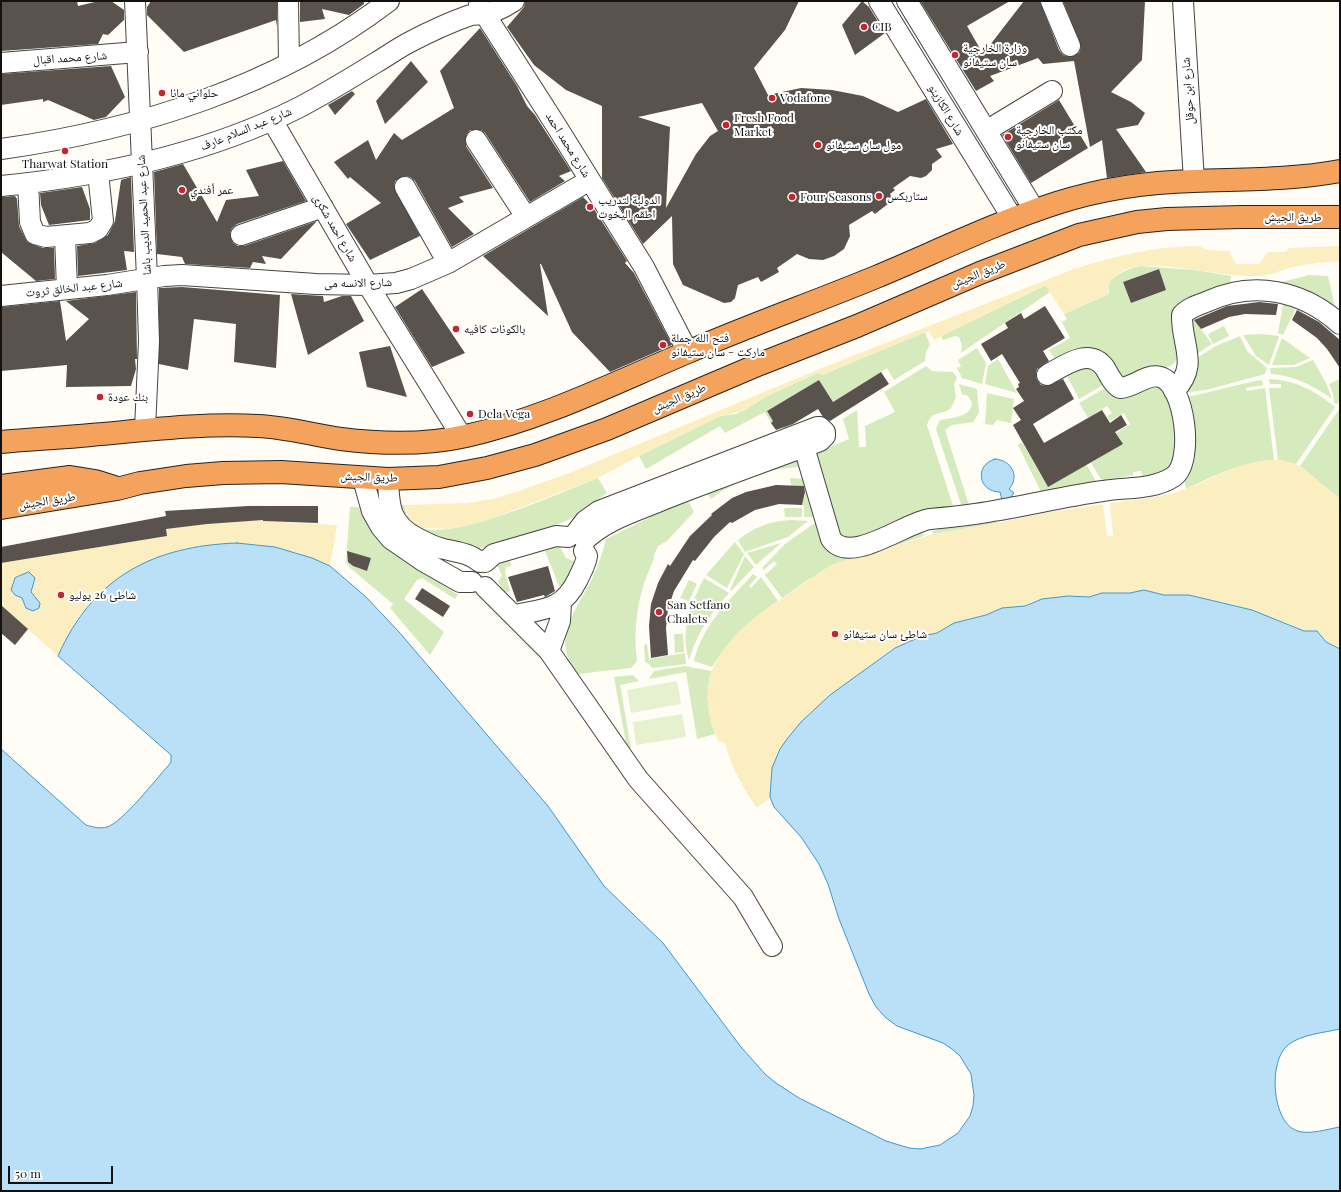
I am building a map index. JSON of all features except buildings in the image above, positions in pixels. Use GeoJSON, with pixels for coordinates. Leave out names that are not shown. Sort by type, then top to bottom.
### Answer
{"type":"FeatureCollection","features":[{"type":"Feature","properties":{"kind":"highway"},"geometry":{"type":"LineString","coordinates":[[1,442],[81,436],[145,429],[224,424],[264,426],[340,438],[378,442],[417,442],[462,437],[505,426],[629,378],[688,352],[846,289],[1013,219],[1060,202],[1140,185],[1194,181],[1285,179],[1340,171]]}},
{"type":"Feature","properties":{"kind":"highway","name":"طريق الجيش"},"geometry":{"type":"LineString","coordinates":[[1,508],[117,489],[148,481],[223,473],[289,472],[364,479],[439,477],[462,474],[511,462],[559,447],[760,364],[857,326],[980,273],[1079,235],[1137,222],[1167,219],[1340,217]]}},
{"type":"Feature","properties":{"kind":"highway"},"geometry":{"type":"LineString","coordinates":[[1,456],[47,450],[81,436]]}},
{"type":"Feature","properties":{"kind":"highway"},"geometry":{"type":"LineString","coordinates":[[1,486],[70,477],[95,481],[117,489]]}},
{"type":"Feature","properties":{"kind":"street","name":"شارع عبد الحميد الديب باشا"},"geometry":{"type":"LineString","coordinates":[[135,1],[147,278],[148,341],[145,429]]}},
{"type":"Feature","properties":{"kind":"street"},"geometry":{"type":"LineString","coordinates":[[288,1],[289,62]]}},
{"type":"Feature","properties":{"kind":"street"},"geometry":{"type":"LineString","coordinates":[[1,149],[69,138],[140,120],[217,95],[289,62],[332,39],[372,7],[389,1]]}},
{"type":"Feature","properties":{"kind":"street","name":"شارع عبد السلام عارف"},"geometry":{"type":"LineString","coordinates":[[1,186],[98,172],[142,163],[208,145],[272,120],[324,94],[406,44],[479,9],[499,10],[514,1]]}},
{"type":"Feature","properties":{"kind":"street","name":"شارع الكازينو"},"geometry":{"type":"LineString","coordinates":[[879,1],[1013,219]]}},
{"type":"Feature","properties":{"kind":"street","name":"شارع الكازينو"},"geometry":{"type":"LineString","coordinates":[[907,1],[1035,211]]}},
{"type":"Feature","properties":{"kind":"street"},"geometry":{"type":"LineString","coordinates":[[1051,1],[1070,46]]}},
{"type":"Feature","properties":{"kind":"street","name":"شارع ابن حوقل"},"geometry":{"type":"LineString","coordinates":[[1183,1],[1194,181]]}},
{"type":"Feature","properties":{"kind":"street","name":"شارع محمد احمد"},"geometry":{"type":"LineString","coordinates":[[479,9],[590,180],[644,267],[688,352]]}},
{"type":"Feature","properties":{"kind":"street","name":"شارع محمد اقبال"},"geometry":{"type":"LineString","coordinates":[[1,63],[138,52]]}},
{"type":"Feature","properties":{"kind":"street"},"geometry":{"type":"LineString","coordinates":[[986,131],[1052,92]]}},
{"type":"Feature","properties":{"kind":"street","name":"شارع احمد شكرى"},"geometry":{"type":"LineString","coordinates":[[272,120],[368,286],[462,437]]}},
{"type":"Feature","properties":{"kind":"street"},"geometry":{"type":"LineString","coordinates":[[476,140],[526,217]]}},
{"type":"Feature","properties":{"kind":"street"},"geometry":{"type":"LineString","coordinates":[[28,182],[30,222],[35,234],[46,237],[90,233],[98,229],[101,225],[103,216],[98,172]]}},
{"type":"Feature","properties":{"kind":"street","name":"شارع الانسه مى"},"geometry":{"type":"LineString","coordinates":[[147,278],[182,275],[368,286],[396,283],[411,279],[448,263],[590,180]]}},
{"type":"Feature","properties":{"kind":"street"},"geometry":{"type":"LineString","coordinates":[[405,187],[448,263]]}},
{"type":"Feature","properties":{"kind":"street"},"geometry":{"type":"LineString","coordinates":[[241,235],[323,207]]}},
{"type":"Feature","properties":{"kind":"street"},"geometry":{"type":"LineString","coordinates":[[65,236],[67,289]]}},
{"type":"Feature","properties":{"kind":"street","name":"شارع عبد الخالق ثروت"},"geometry":{"type":"LineString","coordinates":[[1,296],[107,285],[147,278]]}},
{"type":"Feature","properties":{"kind":"street"},"geometry":{"type":"LineString","coordinates":[[1174,391],[1185,378],[1188,370],[1187,351],[1182,319],[1185,312],[1212,299],[1233,292],[1260,290],[1294,296],[1317,306],[1340,324]]}},
{"type":"Feature","properties":{"kind":"street"},"geometry":{"type":"LineString","coordinates":[[1047,375],[1077,359],[1087,357],[1101,363],[1115,384],[1120,388],[1150,378],[1161,377],[1179,364],[1187,351]]}},
{"type":"Feature","properties":{"kind":"street"},"geometry":{"type":"LineString","coordinates":[[804,447],[831,538],[841,548],[850,549],[898,533],[928,519],[993,511],[1104,490],[1150,486],[1173,477],[1182,467],[1186,448],[1181,413],[1174,391],[1172,386],[1161,377]]}},
{"type":"Feature","properties":{"kind":"street"},"geometry":{"type":"LineString","coordinates":[[482,562],[494,554],[556,536],[578,541],[616,519],[698,486],[823,439],[825,436],[823,429],[820,427],[814,428],[599,511],[585,521],[578,541]]}},
{"type":"Feature","properties":{"kind":"street"},"geometry":{"type":"LineString","coordinates":[[364,479],[368,500],[376,520],[385,533],[407,542],[429,554],[460,582],[478,584],[493,582],[495,572],[493,568],[468,555],[429,554]]}},
{"type":"Feature","properties":{"kind":"street"},"geometry":{"type":"LineString","coordinates":[[388,479],[389,500],[393,516],[407,542]]}},
{"type":"Feature","properties":{"kind":"street"},"geometry":{"type":"LineString","coordinates":[[515,615],[548,608],[561,603],[568,597],[586,563],[587,556],[578,541]]}},
{"type":"Feature","properties":{"kind":"street"},"geometry":{"type":"LineString","coordinates":[[478,584],[515,615],[549,651],[638,779],[743,897],[772,946]]}},
{"type":"Feature","properties":{"kind":"street"},"geometry":{"type":"LineString","coordinates":[[549,651],[560,621],[561,603]]}},
{"type":"Feature","properties":{"kind":"green space"},"geometry":{"type":"Polygon","coordinates":[[[1140,266],[1195,270],[1231,276],[1229,290],[1186,307],[1180,356],[1172,365],[1126,384],[1107,364],[1057,362],[1049,350],[1070,338],[1062,322],[1067,319],[1064,314],[1109,294],[1108,283],[1111,280],[1119,274],[1140,266]],[[1158,269],[1123,282],[1131,303],[1166,290],[1158,269]]]}},
{"type":"Feature","properties":{"kind":"green space"},"geometry":{"type":"Polygon","coordinates":[[[1309,275],[1328,276],[1334,303],[1329,311],[1283,290],[1282,282],[1309,275]]]}},
{"type":"Feature","properties":{"kind":"green space"},"geometry":{"type":"Polygon","coordinates":[[[1046,285],[1050,292],[961,353],[962,345],[959,337],[955,336],[943,340],[941,336],[1046,285]]]}},
{"type":"Feature","properties":{"kind":"green space"},"geometry":{"type":"Polygon","coordinates":[[[1283,304],[1296,308],[1283,335],[1278,333],[1283,304]]]}},
{"type":"Feature","properties":{"kind":"green space"},"geometry":{"type":"Polygon","coordinates":[[[1192,317],[1212,344],[1192,357],[1192,317]]]}},
{"type":"Feature","properties":{"kind":"green space"},"geometry":{"type":"Polygon","coordinates":[[[1224,326],[1229,336],[1213,344],[1208,334],[1224,326]]]}},
{"type":"Feature","properties":{"kind":"green space"},"geometry":{"type":"Polygon","coordinates":[[[925,332],[930,345],[926,352],[925,361],[894,380],[887,368],[833,402],[819,380],[767,411],[784,412],[792,425],[784,429],[778,419],[771,423],[765,412],[725,433],[720,426],[646,469],[639,456],[720,416],[736,414],[771,394],[820,372],[822,375],[925,332]]]}},
{"type":"Feature","properties":{"kind":"green space"},"geometry":{"type":"Polygon","coordinates":[[[1262,334],[1279,336],[1269,365],[1256,356],[1243,335],[1262,334]]]}},
{"type":"Feature","properties":{"kind":"green space"},"geometry":{"type":"Polygon","coordinates":[[[1240,336],[1247,351],[1267,368],[1265,374],[1206,390],[1181,393],[1192,361],[1216,346],[1240,336]]]}},
{"type":"Feature","properties":{"kind":"green space"},"geometry":{"type":"Polygon","coordinates":[[[1282,338],[1310,358],[1294,365],[1272,365],[1282,338]]]}},
{"type":"Feature","properties":{"kind":"green space"},"geometry":{"type":"Polygon","coordinates":[[[977,348],[986,363],[982,384],[962,378],[957,368],[961,366],[958,360],[977,348]]]}},
{"type":"Feature","properties":{"kind":"green space"},"geometry":{"type":"Polygon","coordinates":[[[998,359],[1017,393],[985,384],[988,366],[998,359]]]}},
{"type":"Feature","properties":{"kind":"green space"},"geometry":{"type":"Polygon","coordinates":[[[1313,360],[1326,383],[1332,399],[1318,389],[1303,382],[1288,377],[1271,374],[1270,368],[1296,367],[1313,360]]]}},
{"type":"Feature","properties":{"kind":"green space"},"geometry":{"type":"Polygon","coordinates":[[[1081,362],[1110,381],[1079,399],[1065,372],[1081,362]]]}},
{"type":"Feature","properties":{"kind":"green space"},"geometry":{"type":"Polygon","coordinates":[[[926,366],[932,371],[953,372],[957,378],[954,384],[956,397],[951,408],[934,415],[929,420],[927,425],[954,509],[843,545],[812,455],[849,439],[843,419],[857,410],[859,447],[866,447],[865,426],[895,412],[884,392],[926,366]]]}},
{"type":"Feature","properties":{"kind":"green space"},"geometry":{"type":"Polygon","coordinates":[[[1156,379],[1176,408],[1179,468],[1143,479],[1141,471],[1133,472],[1133,475],[1102,481],[1091,463],[1122,444],[1116,433],[1130,424],[1124,413],[1110,421],[1107,416],[1112,413],[1107,406],[1088,418],[1079,403],[1112,384],[1156,379]]]}},
{"type":"Feature","properties":{"kind":"green space"},"geometry":{"type":"Polygon","coordinates":[[[1269,379],[1305,387],[1335,407],[1296,464],[1278,460],[1269,388],[1281,388],[1281,384],[1270,384],[1269,379]]]}},
{"type":"Feature","properties":{"kind":"green space"},"geometry":{"type":"Polygon","coordinates":[[[1340,379],[1340,400],[1337,404],[1334,403],[1333,394],[1329,384],[1340,379]]]}},
{"type":"Feature","properties":{"kind":"green space"},"geometry":{"type":"Polygon","coordinates":[[[1262,380],[1263,385],[1246,388],[1247,391],[1265,388],[1274,460],[1240,466],[1218,474],[1186,489],[1183,474],[1180,398],[1262,380]]]}},
{"type":"Feature","properties":{"kind":"green space"},"geometry":{"type":"Polygon","coordinates":[[[959,384],[977,389],[979,413],[973,422],[952,425],[945,430],[970,508],[963,510],[936,429],[940,420],[960,416],[965,414],[971,408],[972,403],[968,396],[962,394],[959,384]]]}},
{"type":"Feature","properties":{"kind":"green space"},"geometry":{"type":"Polygon","coordinates":[[[987,393],[1014,399],[1011,423],[997,420],[993,425],[985,424],[987,393]]]}},
{"type":"Feature","properties":{"kind":"green space"},"geometry":{"type":"Polygon","coordinates":[[[1340,408],[1340,499],[1300,466],[1340,408]]]}},
{"type":"Feature","properties":{"kind":"green space"},"geometry":{"type":"Polygon","coordinates":[[[1022,442],[1048,487],[1079,452],[1100,488],[1044,498],[1018,445],[1022,442]]]}},
{"type":"Feature","properties":{"kind":"green space"},"geometry":{"type":"Polygon","coordinates":[[[803,455],[807,467],[794,467],[768,471],[756,475],[733,485],[711,499],[703,487],[803,455]]]}},
{"type":"Feature","properties":{"kind":"green space"},"geometry":{"type":"Polygon","coordinates":[[[598,478],[607,493],[578,515],[564,522],[482,548],[469,548],[420,536],[397,505],[405,505],[406,514],[418,526],[438,530],[459,527],[509,513],[598,478]]]}},
{"type":"Feature","properties":{"kind":"green space"},"geometry":{"type":"Polygon","coordinates":[[[790,478],[805,479],[818,517],[804,517],[804,506],[802,505],[807,487],[791,485],[790,478]]]}},
{"type":"Feature","properties":{"kind":"green space"},"geometry":{"type":"Polygon","coordinates":[[[687,499],[694,512],[667,541],[658,546],[644,584],[636,622],[637,661],[631,668],[577,674],[569,661],[566,648],[568,625],[592,579],[606,539],[687,499]]]}},
{"type":"Feature","properties":{"kind":"green space"},"geometry":{"type":"Polygon","coordinates":[[[350,507],[365,507],[423,570],[458,595],[455,599],[422,578],[417,580],[404,599],[444,632],[430,655],[390,608],[393,604],[349,567],[346,562],[350,507]],[[348,552],[348,562],[353,566],[367,571],[371,558],[348,552]]]}},
{"type":"Feature","properties":{"kind":"green space"},"geometry":{"type":"Polygon","coordinates":[[[784,508],[802,508],[802,517],[785,517],[784,508]]]}},
{"type":"Feature","properties":{"kind":"green space"},"geometry":{"type":"Polygon","coordinates":[[[996,516],[997,523],[933,534],[932,531],[937,530],[936,527],[957,520],[959,527],[991,521],[996,516]]]}},
{"type":"Feature","properties":{"kind":"green space"},"geometry":{"type":"Polygon","coordinates":[[[822,518],[830,543],[921,531],[924,536],[873,553],[809,579],[782,598],[765,575],[777,564],[774,561],[764,570],[762,568],[785,544],[822,518]]]}},
{"type":"Feature","properties":{"kind":"green space"},"geometry":{"type":"Polygon","coordinates":[[[792,520],[808,521],[788,537],[745,552],[738,540],[757,528],[777,522],[792,520]]]}},
{"type":"Feature","properties":{"kind":"green space"},"geometry":{"type":"Polygon","coordinates":[[[735,542],[744,554],[727,588],[706,575],[735,542]]]}},
{"type":"Feature","properties":{"kind":"green space"},"geometry":{"type":"Polygon","coordinates":[[[781,543],[756,565],[747,553],[781,543]]]}},
{"type":"Feature","properties":{"kind":"green space"},"geometry":{"type":"Polygon","coordinates":[[[559,545],[566,558],[576,562],[567,583],[559,586],[545,551],[559,545]]]}},
{"type":"Feature","properties":{"kind":"green space"},"geometry":{"type":"Polygon","coordinates":[[[745,556],[754,567],[731,591],[730,590],[745,556]]]}},
{"type":"Feature","properties":{"kind":"green space"},"geometry":{"type":"Polygon","coordinates":[[[510,561],[511,566],[506,567],[505,572],[510,591],[505,593],[498,582],[502,575],[497,565],[499,563],[510,561]]]}},
{"type":"Feature","properties":{"kind":"green space"},"geometry":{"type":"Polygon","coordinates":[[[753,574],[757,577],[749,586],[751,588],[761,577],[778,601],[758,615],[741,630],[726,647],[712,667],[694,661],[698,648],[710,625],[726,604],[753,574]]]}},
{"type":"Feature","properties":{"kind":"green space"},"geometry":{"type":"Polygon","coordinates":[[[704,578],[729,593],[700,632],[689,660],[686,628],[691,608],[704,578]]]}},
{"type":"Feature","properties":{"kind":"green space"},"geometry":{"type":"Polygon","coordinates":[[[689,580],[697,584],[689,601],[680,598],[689,580]]]}},
{"type":"Feature","properties":{"kind":"green space"},"geometry":{"type":"Polygon","coordinates":[[[674,634],[683,634],[684,652],[675,653],[674,634]]]}},
{"type":"Feature","properties":{"kind":"green space"},"geometry":{"type":"Polygon","coordinates":[[[647,644],[649,659],[685,653],[686,664],[652,668],[645,662],[644,645],[647,644]]]}},
{"type":"Feature","properties":{"kind":"green space"},"geometry":{"type":"Polygon","coordinates":[[[685,666],[711,671],[708,687],[708,703],[710,718],[715,734],[697,739],[686,672],[649,679],[654,671],[685,666]]]}},
{"type":"Feature","properties":{"kind":"green space"},"geometry":{"type":"Polygon","coordinates":[[[633,675],[639,681],[620,685],[631,748],[627,749],[614,677],[633,675]]]}},
{"type":"Feature","properties":{"kind":"green space"},"geometry":{"type":"Polygon","coordinates":[[[677,681],[681,704],[631,713],[627,690],[677,681]]]}},
{"type":"Feature","properties":{"kind":"green space"},"geometry":{"type":"Polygon","coordinates":[[[682,714],[686,737],[636,745],[633,722],[682,714]]]}},
{"type":"Feature","properties":{"kind":"sand"},"geometry":{"type":"Polygon","coordinates":[[[1183,246],[1199,246],[1207,250],[1229,251],[1236,264],[1259,264],[1268,252],[1286,252],[1289,248],[1340,246],[1340,261],[1302,265],[1263,276],[1229,275],[1170,267],[1140,266],[1117,274],[1109,283],[1109,294],[1064,314],[1045,285],[934,340],[929,331],[821,375],[819,372],[771,394],[744,411],[720,416],[598,478],[483,522],[449,529],[422,528],[416,526],[409,519],[405,505],[467,503],[493,499],[519,491],[567,474],[822,368],[1074,269],[1105,260],[1151,250],[1183,246]]]}},
{"type":"Feature","properties":{"kind":"sand","name":"شاطئ سان ستيفانو"},"geometry":{"type":"Polygon","coordinates":[[[1268,460],[1283,460],[1300,466],[1340,499],[1340,649],[1326,642],[1319,633],[1314,630],[1309,632],[1304,631],[1290,624],[1234,605],[1189,595],[1164,595],[1144,590],[1130,593],[1102,593],[1089,597],[1081,596],[1032,601],[1025,606],[1002,608],[986,615],[954,623],[937,633],[922,636],[890,650],[815,708],[801,722],[780,749],[772,768],[770,797],[757,808],[738,777],[725,743],[718,741],[711,723],[707,697],[711,671],[723,650],[738,632],[755,617],[829,566],[844,560],[883,550],[933,534],[1045,513],[1103,504],[1107,536],[1113,536],[1110,503],[1169,494],[1241,466],[1268,460]]]}},
{"type":"Feature","properties":{"kind":"sand"},"geometry":{"type":"Polygon","coordinates":[[[263,505],[263,521],[337,525],[330,566],[294,552],[256,544],[237,543],[180,550],[162,556],[119,577],[97,595],[79,616],[58,656],[1,605],[1,563],[167,536],[166,529],[246,516],[246,506],[263,505]]]}},
{"type":"Feature","properties":{"kind":"water"},"geometry":{"type":"Polygon","coordinates":[[[995,459],[1006,462],[1014,474],[1014,479],[1009,489],[1014,493],[1010,498],[1002,500],[1000,492],[987,488],[981,478],[984,467],[988,462],[995,459]]]}},
{"type":"Feature","properties":{"kind":"water"},"geometry":{"type":"Polygon","coordinates":[[[237,543],[275,547],[312,558],[330,566],[366,597],[399,632],[548,806],[604,886],[663,943],[741,1047],[765,1074],[799,1098],[886,1141],[909,1148],[920,1149],[940,1145],[958,1133],[970,1116],[974,1095],[971,1074],[960,1056],[952,1049],[943,1043],[897,1026],[886,1018],[876,1007],[869,994],[839,919],[828,884],[819,864],[801,837],[774,807],[770,797],[772,768],[780,749],[787,739],[801,722],[830,695],[895,648],[922,636],[937,633],[954,623],[986,615],[1002,608],[1025,606],[1042,599],[1068,596],[1089,597],[1102,593],[1130,593],[1144,590],[1164,595],[1189,595],[1252,610],[1304,631],[1317,631],[1326,642],[1340,649],[1340,1029],[1306,1036],[1288,1045],[1277,1064],[1275,1090],[1281,1115],[1287,1124],[1295,1130],[1300,1132],[1311,1132],[1340,1127],[1340,1191],[1,1191],[1,749],[86,825],[104,828],[122,817],[139,800],[168,766],[171,762],[171,755],[58,656],[72,629],[89,605],[108,586],[129,571],[153,559],[179,551],[207,545],[237,543]]]}},
{"type":"Feature","properties":{"kind":"water"},"geometry":{"type":"Polygon","coordinates":[[[29,572],[35,578],[31,592],[40,603],[39,608],[33,611],[26,608],[22,598],[15,595],[11,590],[15,578],[29,572]]]}},
{"type":"Feature","properties":{"kind":"place","name":"CIB"},"geometry":{"type":"Point","coordinates":[864,27]}},
{"type":"Feature","properties":{"kind":"place","name":"وزارة الخارجية سان ستيفانو"},"geometry":{"type":"Point","coordinates":[955,55]}},
{"type":"Feature","properties":{"kind":"place","name":"حلواني مانا"},"geometry":{"type":"Point","coordinates":[162,93]}},
{"type":"Feature","properties":{"kind":"place","name":"Vodafone"},"geometry":{"type":"Point","coordinates":[772,98]}},
{"type":"Feature","properties":{"kind":"place","name":"Fresh Food Market"},"geometry":{"type":"Point","coordinates":[726,125]}},
{"type":"Feature","properties":{"kind":"place","name":"مكتب الخارجية سان ستيفانو"},"geometry":{"type":"Point","coordinates":[1008,137]}},
{"type":"Feature","properties":{"kind":"place","name":"مول سان ستيفانو"},"geometry":{"type":"Point","coordinates":[818,145]}},
{"type":"Feature","properties":{"kind":"place","name":"Tharwat Station"},"geometry":{"type":"Point","coordinates":[65,151]}},
{"type":"Feature","properties":{"kind":"place","name":"عمر أفندي"},"geometry":{"type":"Point","coordinates":[182,190]}},
{"type":"Feature","properties":{"kind":"place","name":"ستاربكس"},"geometry":{"type":"Point","coordinates":[879,196]}},
{"type":"Feature","properties":{"kind":"place","name":"Four Seasons"},"geometry":{"type":"Point","coordinates":[792,197]}},
{"type":"Feature","properties":{"kind":"place","name":"الدولبة لتدريب اطقم اليخوت"},"geometry":{"type":"Point","coordinates":[590,207]}},
{"type":"Feature","properties":{"kind":"place","name":"بالكونات كافيه"},"geometry":{"type":"Point","coordinates":[456,329]}},
{"type":"Feature","properties":{"kind":"place","name":"فتح الله جملة ماركت - سان ستيفانو"},"geometry":{"type":"Point","coordinates":[663,345]}},
{"type":"Feature","properties":{"kind":"place","name":"بنك عودة"},"geometry":{"type":"Point","coordinates":[100,397]}},
{"type":"Feature","properties":{"kind":"place","name":"Dela Vega"},"geometry":{"type":"Point","coordinates":[470,414]}},
{"type":"Feature","properties":{"kind":"place","name":"شاطئ 26 يوليو"},"geometry":{"type":"Point","coordinates":[61,595]}},
{"type":"Feature","properties":{"kind":"place","name":"San Setfano Chalets"},"geometry":{"type":"Point","coordinates":[659,612]}},
{"type":"Feature","properties":{"kind":"place","name":"شاطئ سان ستيفانو"},"geometry":{"type":"Point","coordinates":[835,634]}}]}
